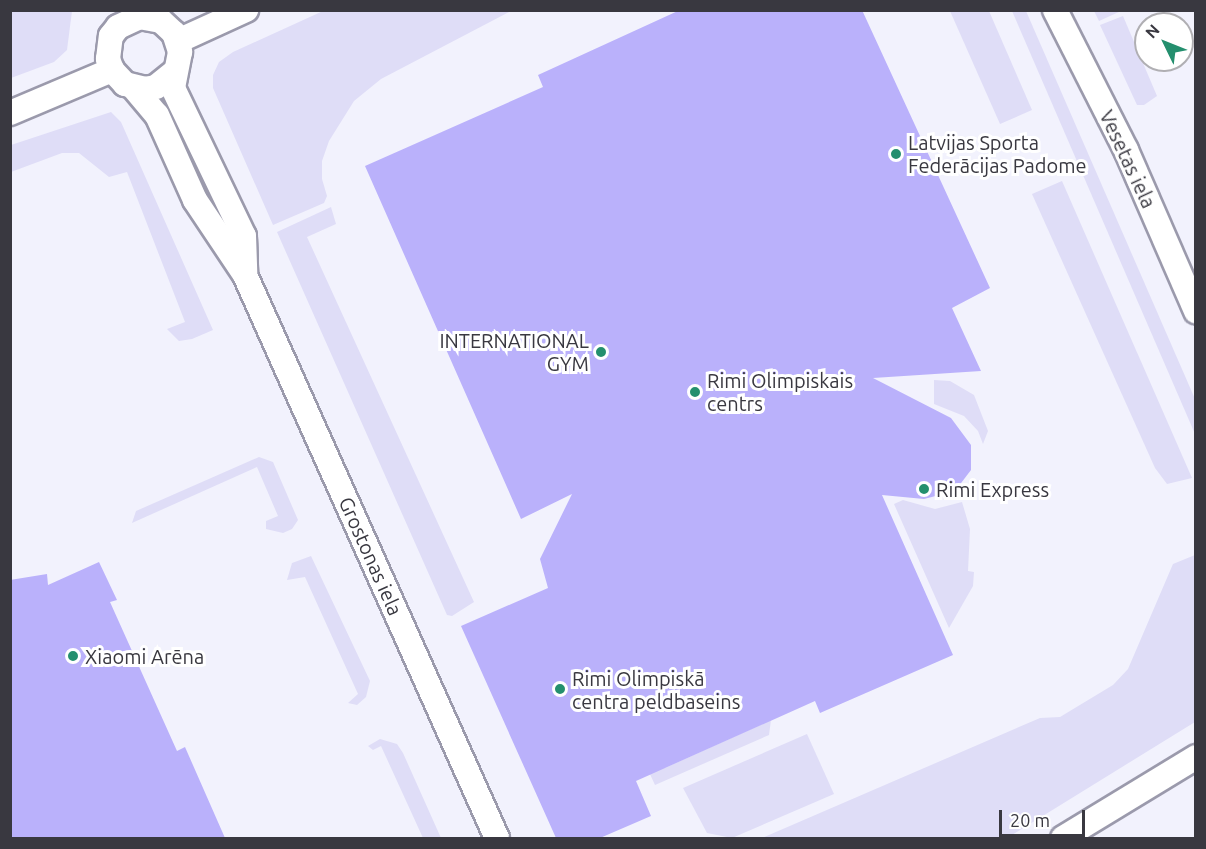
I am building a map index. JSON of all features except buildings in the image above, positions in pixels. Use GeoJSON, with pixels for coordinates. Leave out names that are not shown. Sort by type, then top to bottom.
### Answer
{"type":"FeatureCollection","features":[{"type":"Feature","properties":{"kind":"street"},"geometry":{"type":"LineString","coordinates":[[111,36],[118,27],[139,17],[158,16],[178,41],[178,63],[174,73],[156,87],[134,88],[112,70],[108,59],[114,10]]}},
{"type":"Feature","properties":{"kind":"street"},"geometry":{"type":"LineString","coordinates":[[178,41],[246,10]]}},
{"type":"Feature","properties":{"kind":"street","name":"Vesetas iela"},"geometry":{"type":"LineString","coordinates":[[1055,10],[1126,150],[1196,310]]}},
{"type":"Feature","properties":{"kind":"street"},"geometry":{"type":"LineString","coordinates":[[10,114],[112,70]]}},
{"type":"Feature","properties":{"kind":"street","name":"Grostonas iela"},"geometry":{"type":"LineString","coordinates":[[174,73],[173,88],[179,105],[244,236],[245,275]]}},
{"type":"Feature","properties":{"kind":"street","name":"Grostonas iela"},"geometry":{"type":"LineString","coordinates":[[134,88],[157,115],[195,200],[245,275],[496,838]]}},
{"type":"Feature","properties":{"kind":"street"},"geometry":{"type":"LineString","coordinates":[[1063,838],[1196,757]]}},
{"type":"Feature","properties":{"kind":"shaded area"},"geometry":{"type":"Polygon","coordinates":[[[11,10],[72,11],[67,50],[54,62],[11,78],[11,10]]]}},
{"type":"Feature","properties":{"kind":"shaded area"},"geometry":{"type":"Polygon","coordinates":[[[1121,10],[1099,21],[1094,11],[1121,10]]]}},
{"type":"Feature","properties":{"kind":"shaded area"},"geometry":{"type":"Polygon","coordinates":[[[323,11],[511,11],[381,79],[354,101],[329,141],[322,161],[322,179],[327,196],[324,203],[273,225],[213,88],[213,75],[219,62],[233,52],[323,11]]]}},
{"type":"Feature","properties":{"kind":"shaded area"},"geometry":{"type":"Polygon","coordinates":[[[950,11],[989,11],[1032,110],[1000,124],[950,11]]]}},
{"type":"Feature","properties":{"kind":"shaded area"},"geometry":{"type":"Polygon","coordinates":[[[1012,11],[1026,11],[1195,399],[1195,434],[1012,11]]]}},
{"type":"Feature","properties":{"kind":"shaded area"},"geometry":{"type":"Polygon","coordinates":[[[1123,16],[1134,42],[1134,72],[1147,72],[1157,96],[1144,105],[1137,105],[1100,25],[1123,16]]]}},
{"type":"Feature","properties":{"kind":"shaded area"},"geometry":{"type":"Polygon","coordinates":[[[111,112],[121,122],[213,330],[192,339],[179,341],[167,329],[185,322],[127,172],[109,177],[79,153],[62,153],[11,172],[11,145],[111,112]]]}},
{"type":"Feature","properties":{"kind":"shaded area"},"geometry":{"type":"Polygon","coordinates":[[[1062,181],[1192,478],[1167,484],[1155,468],[1032,194],[1062,181]]]}},
{"type":"Feature","properties":{"kind":"shaded area"},"geometry":{"type":"Polygon","coordinates":[[[331,207],[336,224],[307,237],[474,602],[452,616],[447,615],[277,232],[331,207]]]}},
{"type":"Feature","properties":{"kind":"shaded area"},"geometry":{"type":"Polygon","coordinates":[[[934,380],[950,381],[974,395],[988,431],[983,444],[978,431],[964,416],[934,404],[934,380]]]}},
{"type":"Feature","properties":{"kind":"shaded area"},"geometry":{"type":"Polygon","coordinates":[[[259,457],[273,462],[298,520],[292,529],[283,533],[266,529],[266,521],[278,516],[257,467],[132,523],[136,511],[259,457]]]}},
{"type":"Feature","properties":{"kind":"shaded area"},"geometry":{"type":"Polygon","coordinates":[[[903,500],[935,509],[962,502],[970,529],[968,571],[974,572],[973,586],[949,628],[894,504],[903,500]]]}},
{"type":"Feature","properties":{"kind":"shaded area"},"geometry":{"type":"Polygon","coordinates":[[[1195,555],[1195,722],[1007,838],[762,838],[1040,718],[1060,717],[1113,685],[1128,669],[1173,564],[1195,555]]]}},
{"type":"Feature","properties":{"kind":"shaded area"},"geometry":{"type":"Polygon","coordinates":[[[311,556],[370,681],[366,697],[357,705],[348,703],[358,694],[305,577],[287,580],[292,563],[311,556]]]}},
{"type":"Feature","properties":{"kind":"shaded area"},"geometry":{"type":"Polygon","coordinates":[[[771,720],[769,735],[655,785],[643,759],[665,768],[771,720]]]}},
{"type":"Feature","properties":{"kind":"shaded area"},"geometry":{"type":"Polygon","coordinates":[[[807,734],[834,794],[732,838],[707,833],[683,788],[807,734]]]}},
{"type":"Feature","properties":{"kind":"shaded area"},"geometry":{"type":"Polygon","coordinates":[[[380,739],[397,744],[403,753],[441,838],[423,838],[381,746],[373,750],[368,746],[380,739]]]}},
{"type":"Feature","properties":{"kind":"place","name":"Latvijas Sporta Federācijas Padome"},"geometry":{"type":"Point","coordinates":[896,154]}},
{"type":"Feature","properties":{"kind":"place","name":"INTERNATIONAL GYM"},"geometry":{"type":"Point","coordinates":[601,352]}},
{"type":"Feature","properties":{"kind":"place","name":"Rimi Olimpiskais centrs"},"geometry":{"type":"Point","coordinates":[695,392]}},
{"type":"Feature","properties":{"kind":"place","name":"Rimi Express"},"geometry":{"type":"Point","coordinates":[924,489]}},
{"type":"Feature","properties":{"kind":"place","name":"Xiaomi Arēna"},"geometry":{"type":"Point","coordinates":[73,656]}},
{"type":"Feature","properties":{"kind":"place","name":"Rimi Olimpiskā centra peldbaseins"},"geometry":{"type":"Point","coordinates":[560,689]}}]}
